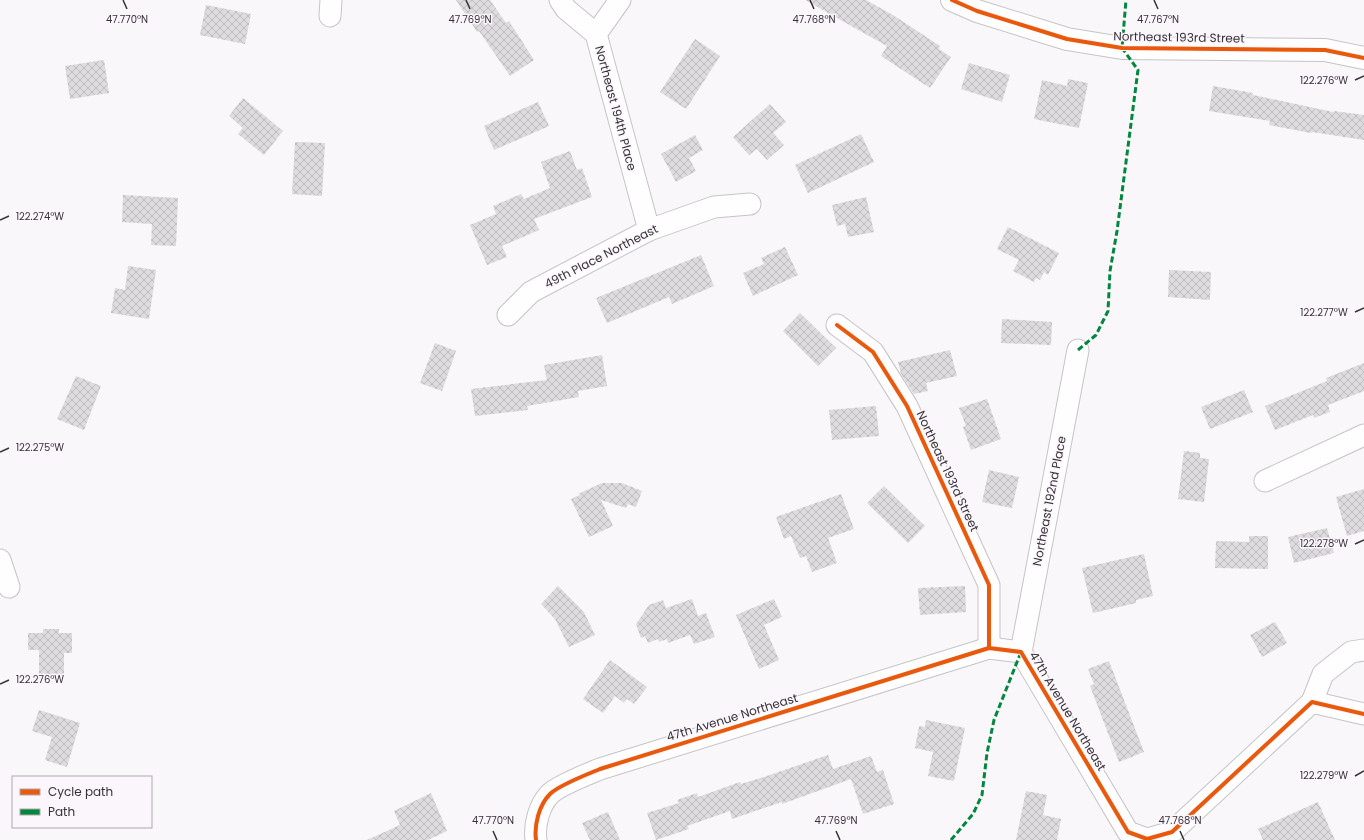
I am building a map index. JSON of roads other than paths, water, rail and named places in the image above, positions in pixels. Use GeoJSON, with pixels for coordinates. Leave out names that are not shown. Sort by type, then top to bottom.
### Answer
{"type":"FeatureCollection","features":[{"type":"Feature","properties":{"kind":"street","name":"Northeast 194th Place"},"geometry":{"type":"LineString","coordinates":[[560,0],[566,9],[596,34],[649,230]]}},
{"type":"Feature","properties":{"kind":"street"},"geometry":{"type":"LineString","coordinates":[[596,34],[620,0]]}},
{"type":"Feature","properties":{"kind":"street","name":"Northeast 193rd Street"},"geometry":{"type":"LineString","coordinates":[[952,0],[979,5],[1067,39],[1122,48],[1325,50],[1364,58]]}},
{"type":"Feature","properties":{"kind":"street","name":"49th Place Northeast"},"geometry":{"type":"LineString","coordinates":[[508,315],[531,292],[649,230],[714,207],[750,204]]}},
{"type":"Feature","properties":{"kind":"street","name":"Northeast 193rd Street"},"geometry":{"type":"LineString","coordinates":[[837,325],[873,352],[907,406],[989,585],[989,648]]}},
{"type":"Feature","properties":{"kind":"street","name":"Northeast 192nd Place"},"geometry":{"type":"LineString","coordinates":[[1021,652],[1078,350]]}},
{"type":"Feature","properties":{"kind":"street"},"geometry":{"type":"LineString","coordinates":[[1265,481],[1364,435]]}},
{"type":"Feature","properties":{"kind":"street"},"geometry":{"type":"LineString","coordinates":[[0,560],[9,587]]}},
{"type":"Feature","properties":{"kind":"street","name":"47th Avenue Northeast"},"geometry":{"type":"LineString","coordinates":[[536,840],[534,830],[540,810],[550,794],[571,782],[600,769],[989,648],[1021,652],[1128,832],[1147,839],[1172,832],[1312,702]]}},
{"type":"Feature","properties":{"kind":"street"},"geometry":{"type":"LineString","coordinates":[[1364,650],[1352,652],[1323,674],[1312,702],[1364,714]]}}]}
